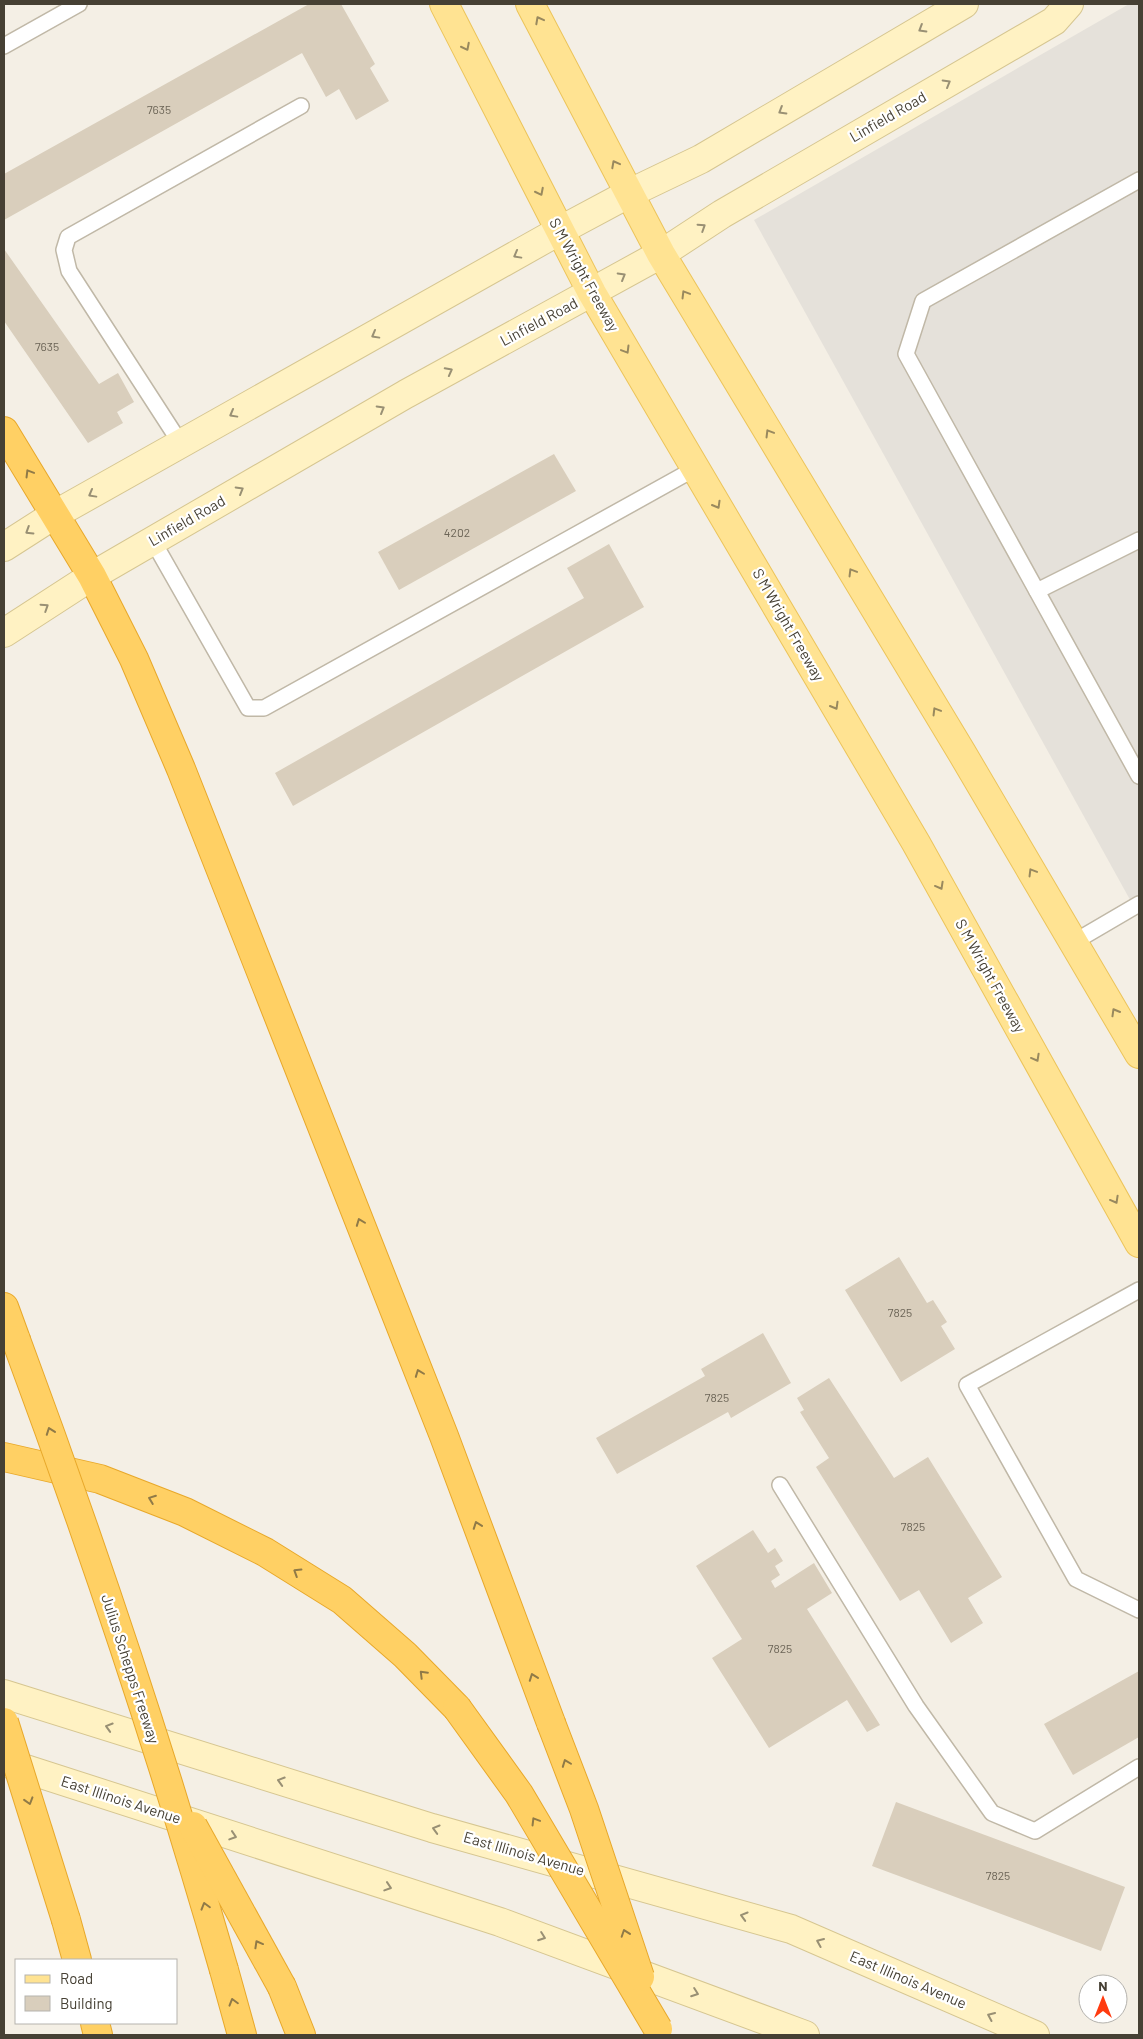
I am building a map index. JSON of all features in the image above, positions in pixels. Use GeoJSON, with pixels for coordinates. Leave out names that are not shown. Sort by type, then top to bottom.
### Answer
{"type":"FeatureCollection","features":[{"type":"Feature","properties":{"kind":"highway"},"geometry":{"type":"LineString","coordinates":[[4,431],[92,576],[134,659],[181,769],[440,1427],[584,1809],[659,2032]]}},
{"type":"Feature","properties":{"kind":"highway","name":"Julius Schepps Freeway"},"geometry":{"type":"LineString","coordinates":[[4,1308],[89,1543],[165,1777],[242,2035]]}},
{"type":"Feature","properties":{"kind":"highway"},"geometry":{"type":"LineString","coordinates":[[4,1458],[100,1479],[185,1512],[265,1552],[342,1600],[405,1655],[457,1708],[519,1794],[659,2032]]}},
{"type":"Feature","properties":{"kind":"highway"},"geometry":{"type":"LineString","coordinates":[[4,1722],[77,1959]]}},
{"type":"Feature","properties":{"kind":"highway"},"geometry":{"type":"LineString","coordinates":[[165,1777],[282,1987],[301,2035]]}},
{"type":"Feature","properties":{"kind":"main road","name":"S M Wright Freeway"},"geometry":{"type":"LineString","coordinates":[[444,4],[592,293],[916,843],[1139,1242]]}},
{"type":"Feature","properties":{"kind":"main road"},"geometry":{"type":"LineString","coordinates":[[530,4],[661,254],[1074,942],[1139,1054]]}},
{"type":"Feature","properties":{"kind":"main road"},"geometry":{"type":"LineString","coordinates":[[4,546],[54,515],[559,231],[630,193],[701,159],[964,4]]}},
{"type":"Feature","properties":{"kind":"main road","name":"Linfield Road"},"geometry":{"type":"LineString","coordinates":[[4,633],[92,576],[406,394],[661,254],[722,214],[1054,21],[1069,4]]}},
{"type":"Feature","properties":{"kind":"main road","name":"East Illinois Avenue"},"geometry":{"type":"LineString","coordinates":[[4,1694],[432,1828],[790,1929],[1035,2035]]}},
{"type":"Feature","properties":{"kind":"main road","name":"East Illinois Avenue"},"geometry":{"type":"LineString","coordinates":[[4,1762],[500,1922],[805,2035]]}},
{"type":"Feature","properties":{"kind":"lane"},"geometry":{"type":"LineString","coordinates":[[4,46],[79,4]]}},
{"type":"Feature","properties":{"kind":"lane"},"geometry":{"type":"LineString","coordinates":[[181,444],[68,270],[64,250],[68,236],[301,106]]}},
{"type":"Feature","properties":{"kind":"lane"},"geometry":{"type":"LineString","coordinates":[[1139,180],[923,301],[906,354],[1139,776]]}},
{"type":"Feature","properties":{"kind":"lane"},"geometry":{"type":"LineString","coordinates":[[153,541],[248,708],[264,708],[696,468]]}},
{"type":"Feature","properties":{"kind":"lane"},"geometry":{"type":"LineString","coordinates":[[1037,591],[1139,540]]}},
{"type":"Feature","properties":{"kind":"lane"},"geometry":{"type":"LineString","coordinates":[[1074,942],[1139,904]]}},
{"type":"Feature","properties":{"kind":"lane"},"geometry":{"type":"LineString","coordinates":[[1139,1290],[967,1386],[1076,1579],[1139,1610]]}},
{"type":"Feature","properties":{"kind":"lane"},"geometry":{"type":"LineString","coordinates":[[780,1485],[916,1706],[992,1812],[1035,1831],[1139,1766]]}},
{"type":"Feature","properties":{"kind":"shaded area"},"geometry":{"type":"Polygon","coordinates":[[[1129,4],[1139,4],[1139,916],[754,220],[1129,4]]]}},
{"type":"Feature","properties":{"kind":"building"},"geometry":{"type":"Polygon","coordinates":[[[309,4],[341,4],[375,64],[370,68],[389,101],[356,120],[339,89],[326,97],[302,53],[4,220],[4,174],[309,4]]]}},
{"type":"Feature","properties":{"kind":"building"},"geometry":{"type":"Polygon","coordinates":[[[4,249],[99,384],[118,373],[134,402],[117,412],[123,423],[88,443],[4,321],[4,249]]]}},
{"type":"Feature","properties":{"kind":"building"},"geometry":{"type":"Polygon","coordinates":[[[554,454],[576,491],[399,590],[378,552],[554,454]]]}},
{"type":"Feature","properties":{"kind":"building"},"geometry":{"type":"Polygon","coordinates":[[[609,544],[644,607],[293,806],[275,773],[584,598],[567,568],[609,544]]]}},
{"type":"Feature","properties":{"kind":"building"},"geometry":{"type":"Polygon","coordinates":[[[899,1257],[927,1303],[933,1300],[947,1322],[941,1326],[955,1349],[901,1382],[845,1290],[899,1257]]]}},
{"type":"Feature","properties":{"kind":"building"},"geometry":{"type":"Polygon","coordinates":[[[763,1333],[791,1383],[731,1418],[728,1412],[617,1474],[596,1438],[705,1376],[701,1369],[763,1333]]]}},
{"type":"Feature","properties":{"kind":"building"},"geometry":{"type":"Polygon","coordinates":[[[829,1378],[894,1478],[928,1457],[1002,1577],[968,1598],[983,1623],[951,1643],[919,1590],[900,1601],[816,1467],[829,1458],[800,1412],[804,1410],[797,1398],[829,1378]]]}},
{"type":"Feature","properties":{"kind":"building"},"geometry":{"type":"Polygon","coordinates":[[[753,1530],[768,1553],[775,1548],[783,1561],[775,1566],[780,1575],[771,1581],[775,1588],[814,1563],[832,1593],[807,1609],[880,1725],[867,1732],[847,1700],[769,1748],[712,1658],[742,1639],[696,1566],[753,1530]]]}},
{"type":"Feature","properties":{"kind":"building"},"geometry":{"type":"Polygon","coordinates":[[[1139,1671],[1139,1737],[1073,1775],[1044,1724],[1139,1671]]]}},
{"type":"Feature","properties":{"kind":"building"},"geometry":{"type":"Polygon","coordinates":[[[896,1802],[1125,1887],[1101,1951],[872,1866],[896,1802]]]}}]}
